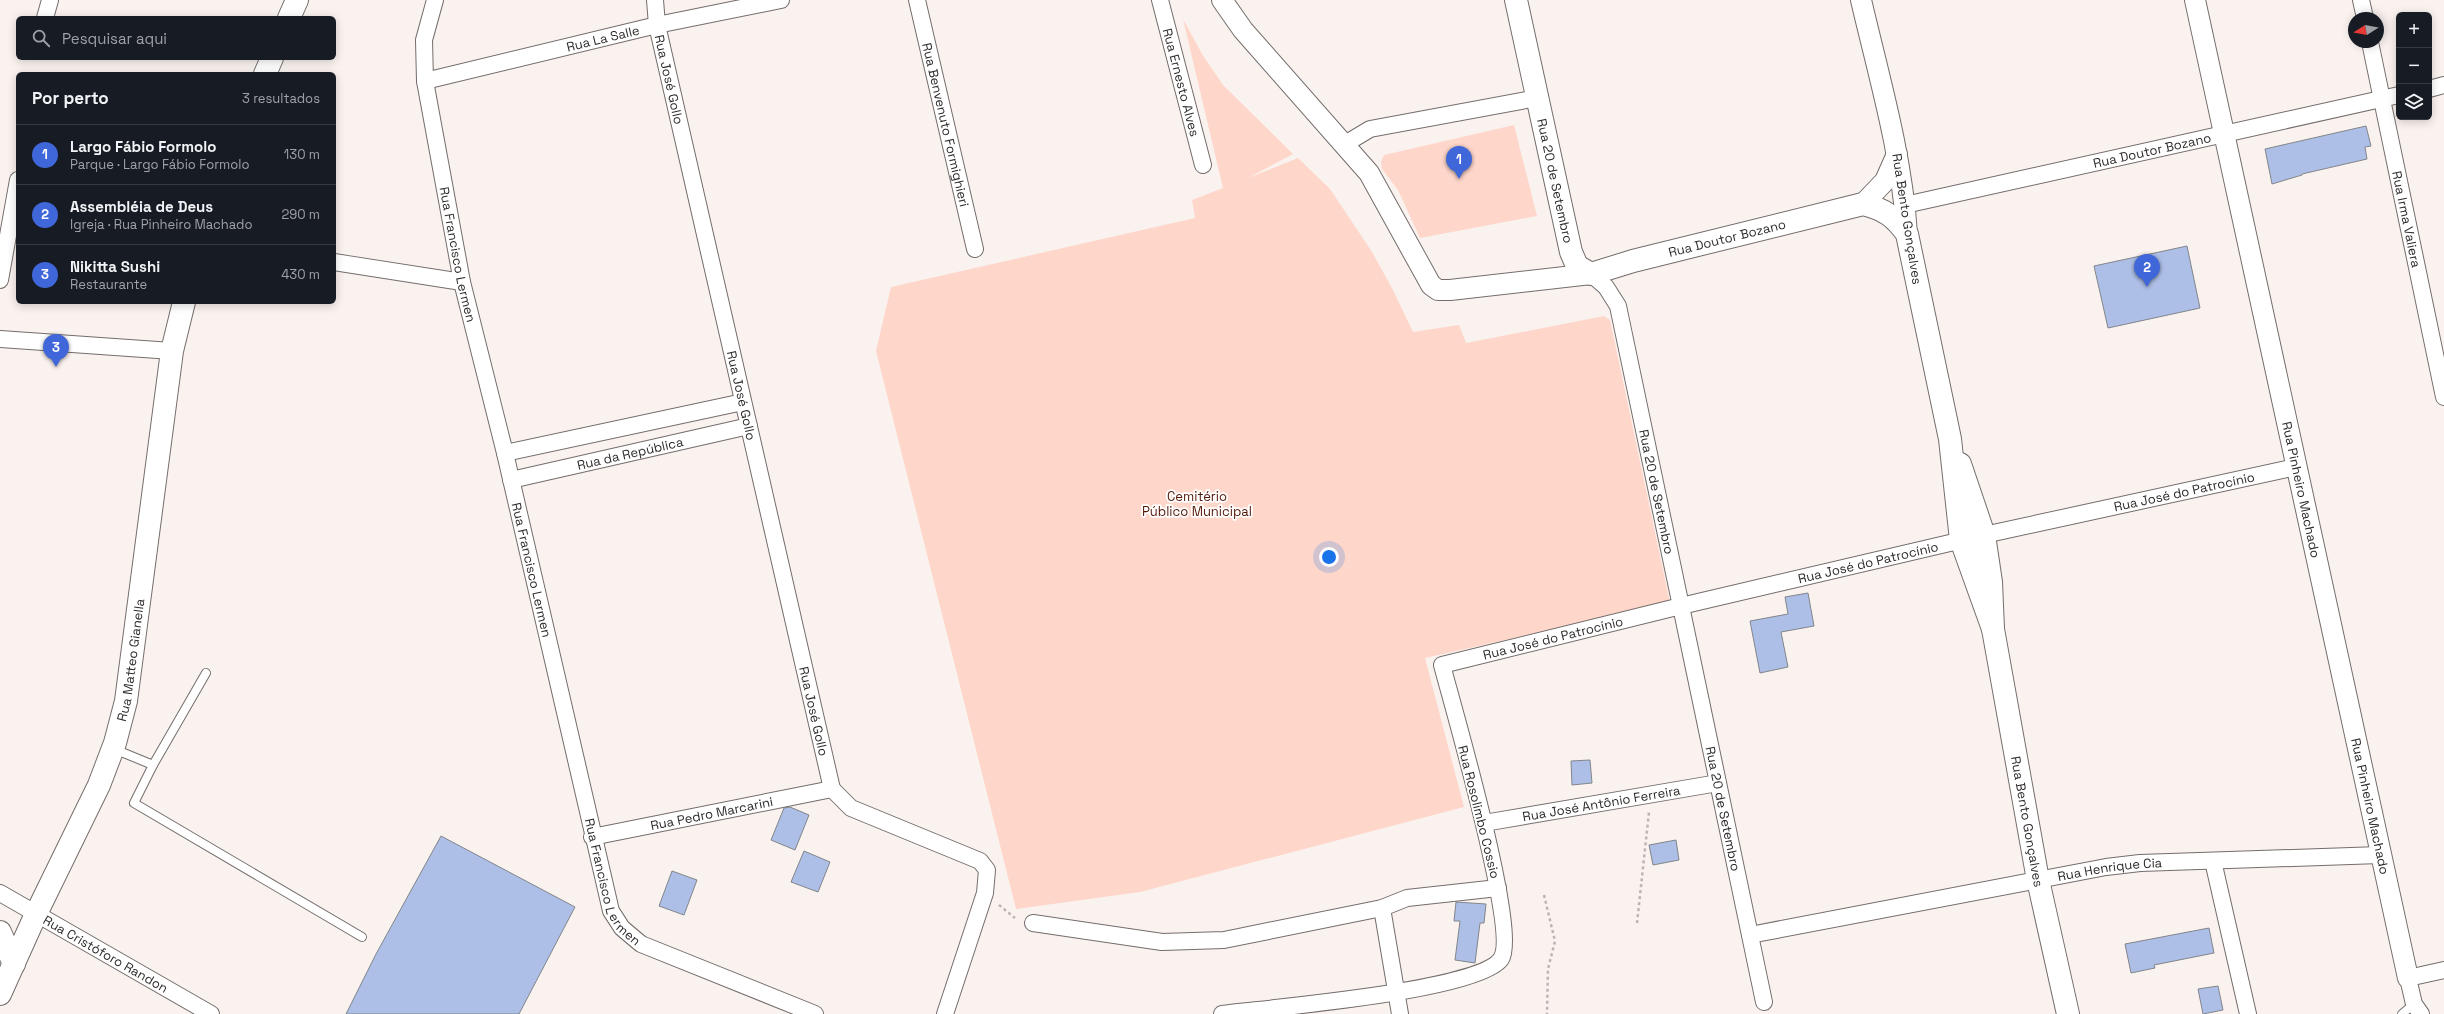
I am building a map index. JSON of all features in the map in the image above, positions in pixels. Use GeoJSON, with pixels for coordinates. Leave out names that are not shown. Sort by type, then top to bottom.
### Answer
{"type":"FeatureCollection","features":[{"type":"Feature","properties":{"kind":"main road"},"geometry":{"type":"LineString","coordinates":[[290,16],[297,0]]}},
{"type":"Feature","properties":{"kind":"main road","name":"Rua 20 de Setembro"},"geometry":{"type":"LineString","coordinates":[[1516,0],[1571,252],[1577,266],[1591,274]]}},
{"type":"Feature","properties":{"kind":"main road"},"geometry":{"type":"LineString","coordinates":[[267,72],[271,60]]}},
{"type":"Feature","properties":{"kind":"main road"},"geometry":{"type":"LineString","coordinates":[[1863,204],[1879,208],[1900,224],[1907,234]]}},
{"type":"Feature","properties":{"kind":"main road","name":"Rua Doutor Bozano"},"geometry":{"type":"LineString","coordinates":[[1591,274],[1633,261],[1863,204]]}},
{"type":"Feature","properties":{"kind":"main road","name":"Rua Bento Gonçalves"},"geometry":{"type":"LineString","coordinates":[[1907,234],[1950,439],[1960,540],[1993,629]]}},
{"type":"Feature","properties":{"kind":"main road","name":"Rua Matteo Gianella"},"geometry":{"type":"LineString","coordinates":[[0,994],[32,923],[99,785],[113,748],[126,701],[135,650],[172,351],[184,304]]}},
{"type":"Feature","properties":{"kind":"main road","name":"Rua Bento Gonçalves"},"geometry":{"type":"LineString","coordinates":[[1950,439],[1970,488],[1984,535],[1991,582],[1993,629],[2038,880],[2068,1014]]}},
{"type":"Feature","properties":{"kind":"main road"},"geometry":{"type":"LineString","coordinates":[[1,937],[14,964]]}},
{"type":"Feature","properties":{"kind":"street"},"geometry":{"type":"LineString","coordinates":[[46,16],[50,0]]}},
{"type":"Feature","properties":{"kind":"street","name":"Rua Francisco Lermen"},"geometry":{"type":"LineString","coordinates":[[435,0],[424,40],[425,81],[462,282],[505,453],[592,837],[611,911],[622,928],[641,944],[815,1014]]}},
{"type":"Feature","properties":{"kind":"street","name":"Rua José Gollo"},"geometry":{"type":"LineString","coordinates":[[655,0],[657,25],[832,789]]}},
{"type":"Feature","properties":{"kind":"street","name":"Rua La Salle"},"geometry":{"type":"LineString","coordinates":[[425,81],[657,25],[781,0]]}},
{"type":"Feature","properties":{"kind":"street","name":"Rua Benvenuto Formighieri"},"geometry":{"type":"LineString","coordinates":[[918,0],[975,248]]}},
{"type":"Feature","properties":{"kind":"street","name":"Rua Ernesto Alves"},"geometry":{"type":"LineString","coordinates":[[1160,0],[1204,165]]}},
{"type":"Feature","properties":{"kind":"street"},"geometry":{"type":"LineString","coordinates":[[1222,0],[1243,30],[1369,173],[1430,285],[1438,290],[1450,290],[1591,274]]}},
{"type":"Feature","properties":{"kind":"street","name":"Rua Bento Gonçalves"},"geometry":{"type":"LineString","coordinates":[[1861,0],[1897,154],[1905,205],[1907,234]]}},
{"type":"Feature","properties":{"kind":"street","name":"Rua Pinheiro Machado"},"geometry":{"type":"LineString","coordinates":[[2196,0],[2380,855],[2408,978]]}},
{"type":"Feature","properties":{"kind":"street"},"geometry":{"type":"LineString","coordinates":[[2361,0],[2364,12]]}},
{"type":"Feature","properties":{"kind":"street","name":"Rua Irma Valiera"},"geometry":{"type":"LineString","coordinates":[[2371,48],[2444,397]]}},
{"type":"Feature","properties":{"kind":"street"},"geometry":{"type":"LineString","coordinates":[[2432,88],[2444,85]]}},
{"type":"Feature","properties":{"kind":"street","name":"Rua Doutor Bozano"},"geometry":{"type":"LineString","coordinates":[[1905,205],[2396,96]]}},
{"type":"Feature","properties":{"kind":"street"},"geometry":{"type":"LineString","coordinates":[[1345,144],[1370,129],[1538,98]]}},
{"type":"Feature","properties":{"kind":"street","name":"Rua Doutor Bozano"},"geometry":{"type":"LineString","coordinates":[[1863,204],[1875,194],[1885,181],[1897,154]]}},
{"type":"Feature","properties":{"kind":"street"},"geometry":{"type":"LineString","coordinates":[[0,280],[16,191]]}},
{"type":"Feature","properties":{"kind":"street"},"geometry":{"type":"LineString","coordinates":[[336,262],[462,282]]}},
{"type":"Feature","properties":{"kind":"street","name":"Rua 20 de Setembro"},"geometry":{"type":"LineString","coordinates":[[1591,274],[1606,287],[1618,306],[1764,1002]]}},
{"type":"Feature","properties":{"kind":"street"},"geometry":{"type":"LineString","coordinates":[[0,339],[172,351]]}},
{"type":"Feature","properties":{"kind":"street","name":"Rua da República"},"geometry":{"type":"LineString","coordinates":[[505,453],[744,402]]}},
{"type":"Feature","properties":{"kind":"street","name":"Rua da República"},"geometry":{"type":"LineString","coordinates":[[511,480],[749,426]]}},
{"type":"Feature","properties":{"kind":"street","name":"Rua José do Patrocínio"},"geometry":{"type":"LineString","coordinates":[[1442,665],[1681,606],[1960,540],[2296,467]]}},
{"type":"Feature","properties":{"kind":"street","name":"Rua Rosolimbo Cossio"},"geometry":{"type":"LineString","coordinates":[[1397,992],[1471,977],[1487,970],[1501,959],[1505,946],[1498,888],[1484,823],[1442,665]]}},
{"type":"Feature","properties":{"kind":"street","name":"Rua José Antônio Ferreira"},"geometry":{"type":"LineString","coordinates":[[1484,823],[1718,783]]}},
{"type":"Feature","properties":{"kind":"street"},"geometry":{"type":"LineString","coordinates":[[832,789],[851,808],[980,861],[986,870],[985,893],[945,1014]]}},
{"type":"Feature","properties":{"kind":"street","name":"Rua Pedro Marcarini"},"geometry":{"type":"LineString","coordinates":[[592,837],[832,789]]}},
{"type":"Feature","properties":{"kind":"street","name":"Rua Henrique Cia"},"geometry":{"type":"LineString","coordinates":[[1750,935],[2113,866],[2380,855]]}},
{"type":"Feature","properties":{"kind":"street"},"geometry":{"type":"LineString","coordinates":[[2213,861],[2248,1014]]}},
{"type":"Feature","properties":{"kind":"street"},"geometry":{"type":"LineString","coordinates":[[1032,923],[1162,942],[1224,940],[1382,908],[1407,898],[1498,888]]}},
{"type":"Feature","properties":{"kind":"street","name":"Rua Cristóforo Randon"},"geometry":{"type":"LineString","coordinates":[[0,893],[32,923],[204,1012]]}},
{"type":"Feature","properties":{"kind":"street"},"geometry":{"type":"LineString","coordinates":[[1382,908],[1400,1014]]}},
{"type":"Feature","properties":{"kind":"street"},"geometry":{"type":"LineString","coordinates":[[1,937],[32,923]]}},
{"type":"Feature","properties":{"kind":"street"},"geometry":{"type":"LineString","coordinates":[[2412,1011],[2408,978],[2444,970]]}},
{"type":"Feature","properties":{"kind":"street"},"geometry":{"type":"LineString","coordinates":[[1222,1014],[1397,992]]}},
{"type":"Feature","properties":{"kind":"lane"},"geometry":{"type":"LineString","coordinates":[[206,673],[153,765],[134,803],[362,937]]}},
{"type":"Feature","properties":{"kind":"lane"},"geometry":{"type":"LineString","coordinates":[[113,748],[153,765]]}},
{"type":"Feature","properties":{"kind":"path"},"geometry":{"type":"LineString","coordinates":[[1637,923],[1651,794]]}},
{"type":"Feature","properties":{"kind":"path"},"geometry":{"type":"LineString","coordinates":[[985,893],[1017,919],[1032,923]]}},
{"type":"Feature","properties":{"kind":"path"},"geometry":{"type":"LineString","coordinates":[[1544,895],[1555,941],[1548,970],[1547,1014]]}},
{"type":"Feature","properties":{"kind":"green space","name":"Cemitério Público Municipal"},"geometry":{"type":"Polygon","coordinates":[[[1183,19],[1202,54],[1223,85],[1293,154],[1248,178],[1298,158],[1330,189],[1372,252],[1393,290],[1413,332],[1459,325],[1466,343],[1604,316],[1610,320],[1670,603],[1425,658],[1464,807],[1140,892],[1016,909],[876,351],[891,287],[1195,218],[1192,200],[1223,188],[1183,19]]]}},
{"type":"Feature","properties":{"kind":"green space"},"geometry":{"type":"Polygon","coordinates":[[[1514,125],[1537,216],[1420,238],[1398,190],[1382,169],[1381,162],[1384,155],[1514,125]]]}},
{"type":"Feature","properties":{"kind":"building"},"geometry":{"type":"Polygon","coordinates":[[[2366,126],[2371,146],[2365,147],[2367,159],[2302,174],[2272,184],[2265,149],[2366,126]]]}},
{"type":"Feature","properties":{"kind":"building"},"geometry":{"type":"Polygon","coordinates":[[[2187,246],[2200,308],[2108,328],[2094,266],[2187,246]]]}},
{"type":"Feature","properties":{"kind":"building"},"geometry":{"type":"Polygon","coordinates":[[[1808,593],[1814,626],[1781,632],[1788,667],[1760,673],[1750,621],[1788,614],[1785,597],[1808,593]]]}},
{"type":"Feature","properties":{"kind":"building"},"geometry":{"type":"Polygon","coordinates":[[[1590,760],[1592,783],[1572,785],[1571,761],[1590,760]]]}},
{"type":"Feature","properties":{"kind":"building"},"geometry":{"type":"Polygon","coordinates":[[[790,807],[809,815],[795,850],[771,840],[784,808],[790,807]]]}},
{"type":"Feature","properties":{"kind":"building"},"geometry":{"type":"Polygon","coordinates":[[[441,836],[575,907],[519,1014],[346,1014],[376,954],[441,836]]]}},
{"type":"Feature","properties":{"kind":"building"},"geometry":{"type":"Polygon","coordinates":[[[1676,840],[1679,860],[1653,865],[1649,845],[1676,840]]]}},
{"type":"Feature","properties":{"kind":"building"},"geometry":{"type":"Polygon","coordinates":[[[804,851],[830,862],[818,892],[791,882],[804,851]]]}},
{"type":"Feature","properties":{"kind":"building"},"geometry":{"type":"Polygon","coordinates":[[[672,871],[697,880],[684,915],[659,906],[672,871]]]}},
{"type":"Feature","properties":{"kind":"building"},"geometry":{"type":"Polygon","coordinates":[[[1456,902],[1486,904],[1484,923],[1480,923],[1475,963],[1455,960],[1460,921],[1454,921],[1456,902]]]}},
{"type":"Feature","properties":{"kind":"building"},"geometry":{"type":"Polygon","coordinates":[[[2209,928],[2214,953],[2154,965],[2155,968],[2131,973],[2125,944],[2209,928]]]}},
{"type":"Feature","properties":{"kind":"building"},"geometry":{"type":"Polygon","coordinates":[[[2218,986],[2223,1010],[2203,1014],[2198,989],[2218,986]]]}},
{"type":"Feature","properties":{"kind":"place","name":"Largo Fábio Formolo"},"geometry":{"type":"Point","coordinates":[1459,179]}},
{"type":"Feature","properties":{"kind":"place","name":"Assembléia de Deus"},"geometry":{"type":"Point","coordinates":[2147,287]}},
{"type":"Feature","properties":{"kind":"place","name":"Nikitta Sushi"},"geometry":{"type":"Point","coordinates":[56,367]}}]}
